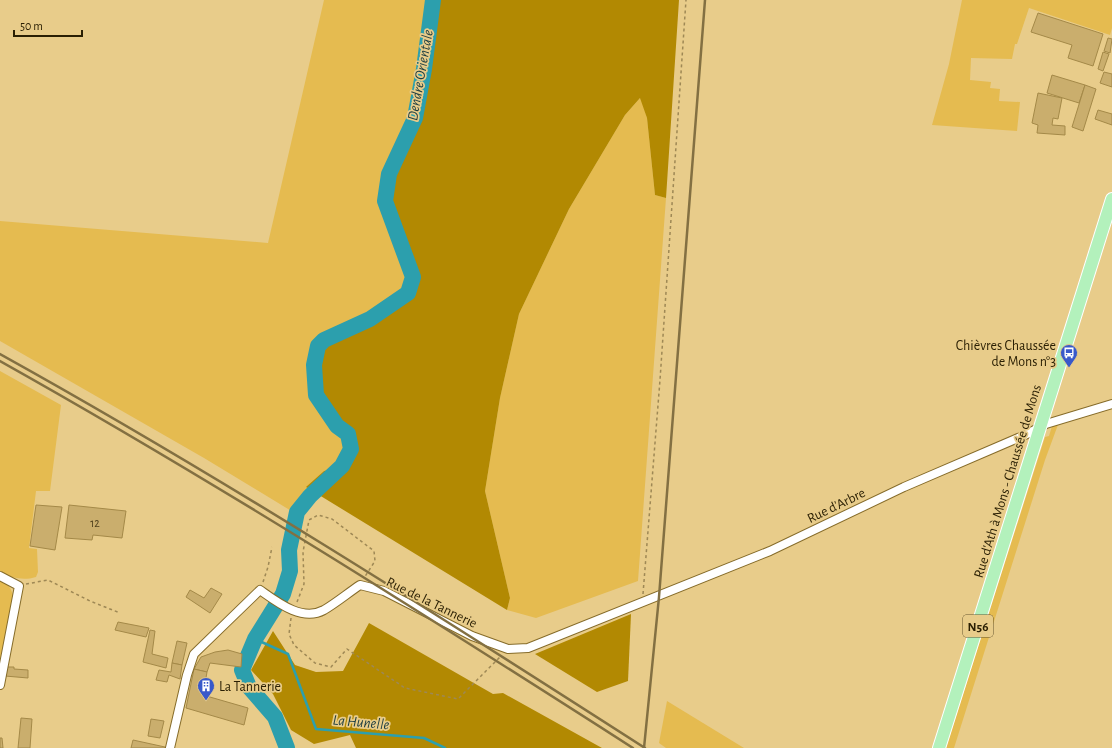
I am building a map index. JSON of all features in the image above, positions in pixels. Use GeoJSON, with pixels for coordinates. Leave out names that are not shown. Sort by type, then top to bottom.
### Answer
{"type":"FeatureCollection","features":[{"type":"Feature","properties":{"kind":"main road","name":"Rue d'Ath à Mons - Chaussée de Mons"},"geometry":{"type":"LineString","coordinates":[[939,748],[1112,200]]}},
{"type":"Feature","properties":{"kind":"street","name":"Rue d'Arbre"},"geometry":{"type":"LineString","coordinates":[[642,601],[669,593],[770,551],[935,473],[1056,420],[1112,404]]}},
{"type":"Feature","properties":{"kind":"street"},"geometry":{"type":"LineString","coordinates":[[0,576],[19,586],[0,685]]}},
{"type":"Feature","properties":{"kind":"street","name":"Rue de la Tannerie"},"geometry":{"type":"LineString","coordinates":[[360,585],[384,591],[472,636],[508,649],[528,648],[642,601]]}},
{"type":"Feature","properties":{"kind":"street"},"geometry":{"type":"LineString","coordinates":[[170,748],[187,675],[194,654],[262,591],[291,610],[309,614],[323,610],[360,585]]}},
{"type":"Feature","properties":{"kind":"path"},"geometry":{"type":"LineString","coordinates":[[642,601],[660,380],[686,0]]}},
{"type":"Feature","properties":{"kind":"path"},"geometry":{"type":"LineString","coordinates":[[360,585],[374,561],[374,551],[332,519],[318,515],[309,520],[303,552],[304,584],[291,610],[288,634],[294,645],[315,663],[331,668],[347,649],[405,688],[458,699],[508,649]]}},
{"type":"Feature","properties":{"kind":"path"},"geometry":{"type":"LineString","coordinates":[[262,591],[272,547]]}},
{"type":"Feature","properties":{"kind":"path"},"geometry":{"type":"LineString","coordinates":[[19,586],[37,581],[48,580],[90,601],[120,613]]}},
{"type":"Feature","properties":{"kind":"shaded area"},"geometry":{"type":"Polygon","coordinates":[[[324,0],[431,0],[414,118],[387,174],[383,201],[412,277],[407,292],[370,317],[323,338],[311,349],[314,399],[334,424],[346,435],[349,449],[339,467],[324,471],[307,487],[312,490],[293,512],[204,458],[0,341],[0,221],[268,243],[324,0]]]}},
{"type":"Feature","properties":{"kind":"shaded area"},"geometry":{"type":"Polygon","coordinates":[[[433,0],[679,0],[666,198],[655,195],[647,118],[640,98],[625,115],[569,209],[519,314],[500,398],[485,491],[510,598],[507,610],[306,487],[324,471],[342,466],[351,449],[348,434],[319,413],[314,399],[311,361],[330,340],[369,322],[370,319],[408,293],[413,277],[385,201],[389,174],[415,118],[424,69],[433,0]]]}},
{"type":"Feature","properties":{"kind":"shaded area"},"geometry":{"type":"Polygon","coordinates":[[[962,0],[1112,0],[1112,28],[1110,35],[1029,8],[1017,44],[1015,44],[1012,59],[971,58],[970,80],[991,82],[990,88],[1000,89],[999,101],[1020,102],[1017,131],[932,125],[949,64],[962,0]]]}},
{"type":"Feature","properties":{"kind":"shaded area"},"geometry":{"type":"Polygon","coordinates":[[[641,97],[647,118],[655,195],[666,198],[638,581],[536,618],[507,610],[510,598],[485,491],[500,398],[519,314],[569,209],[625,115],[641,97]]]}},
{"type":"Feature","properties":{"kind":"shaded area"},"geometry":{"type":"Polygon","coordinates":[[[0,371],[61,405],[50,491],[36,491],[29,548],[37,549],[38,572],[36,577],[27,579],[9,576],[0,572],[0,371]]]}},
{"type":"Feature","properties":{"kind":"shaded area"},"geometry":{"type":"Polygon","coordinates":[[[1059,422],[1045,460],[954,748],[946,748],[1045,437],[1049,436],[1053,423],[1059,422]]]}},
{"type":"Feature","properties":{"kind":"shaded area"},"geometry":{"type":"Polygon","coordinates":[[[0,579],[9,587],[13,598],[0,660],[0,579]]]}},
{"type":"Feature","properties":{"kind":"shaded area"},"geometry":{"type":"Polygon","coordinates":[[[631,614],[628,681],[597,692],[535,654],[631,614]]]}},
{"type":"Feature","properties":{"kind":"shaded area"},"geometry":{"type":"Polygon","coordinates":[[[369,623],[493,694],[503,693],[602,748],[356,748],[350,735],[314,744],[291,730],[273,694],[251,670],[273,631],[295,665],[316,672],[343,671],[369,623]]]}},
{"type":"Feature","properties":{"kind":"shaded area"},"geometry":{"type":"Polygon","coordinates":[[[667,701],[744,748],[666,748],[659,743],[667,701]]]}},
{"type":"Feature","properties":{"kind":"building"},"geometry":{"type":"Polygon","coordinates":[[[1038,13],[1103,34],[1093,66],[1068,58],[1072,45],[1031,32],[1038,13]]]}},
{"type":"Feature","properties":{"kind":"building"},"geometry":{"type":"Polygon","coordinates":[[[1108,38],[1112,39],[1110,53],[1104,51],[1108,38]]]}},
{"type":"Feature","properties":{"kind":"building"},"geometry":{"type":"Polygon","coordinates":[[[1103,52],[1109,54],[1103,71],[1098,69],[1103,52]]]}},
{"type":"Feature","properties":{"kind":"building"},"geometry":{"type":"Polygon","coordinates":[[[1104,72],[1112,74],[1112,87],[1100,83],[1104,72]]]}},
{"type":"Feature","properties":{"kind":"building"},"geometry":{"type":"Polygon","coordinates":[[[1052,75],[1085,85],[1079,103],[1047,93],[1052,75]]]}},
{"type":"Feature","properties":{"kind":"building"},"geometry":{"type":"Polygon","coordinates":[[[1085,85],[1096,89],[1083,131],[1072,127],[1085,85]]]}},
{"type":"Feature","properties":{"kind":"building"},"geometry":{"type":"Polygon","coordinates":[[[1038,93],[1062,98],[1058,119],[1053,118],[1052,125],[1065,126],[1065,135],[1037,133],[1038,125],[1032,123],[1038,93]]]}},
{"type":"Feature","properties":{"kind":"building"},"geometry":{"type":"Polygon","coordinates":[[[1098,110],[1112,114],[1112,125],[1095,119],[1098,110]]]}},
{"type":"Feature","properties":{"kind":"building"},"geometry":{"type":"Polygon","coordinates":[[[36,505],[62,507],[55,550],[30,546],[36,505]]]}},
{"type":"Feature","properties":{"kind":"building"},"geometry":{"type":"Polygon","coordinates":[[[69,505],[126,511],[122,538],[93,535],[92,540],[65,538],[69,505]]]}},
{"type":"Feature","properties":{"kind":"building"},"geometry":{"type":"Polygon","coordinates":[[[211,588],[222,594],[210,613],[186,597],[190,590],[204,598],[211,588]]]}},
{"type":"Feature","properties":{"kind":"building"},"geometry":{"type":"Polygon","coordinates":[[[118,622],[149,628],[146,637],[115,630],[118,622]]]}},
{"type":"Feature","properties":{"kind":"building"},"geometry":{"type":"Polygon","coordinates":[[[150,630],[155,631],[152,654],[168,658],[166,668],[143,662],[150,630]]]}},
{"type":"Feature","properties":{"kind":"building"},"geometry":{"type":"Polygon","coordinates":[[[177,641],[187,643],[182,665],[172,663],[177,641]]]}},
{"type":"Feature","properties":{"kind":"building"},"geometry":{"type":"Polygon","coordinates":[[[228,650],[242,654],[241,667],[210,663],[207,672],[194,669],[201,657],[215,652],[228,650]]]}},
{"type":"Feature","properties":{"kind":"building"},"geometry":{"type":"Polygon","coordinates":[[[172,663],[182,665],[180,679],[169,675],[167,682],[156,680],[159,670],[171,672],[172,663]]]}},
{"type":"Feature","properties":{"kind":"building"},"geometry":{"type":"Polygon","coordinates":[[[6,667],[28,670],[28,678],[5,676],[6,667]]]}},
{"type":"Feature","properties":{"kind":"building","name":"La Tannerie"},"geometry":{"type":"Polygon","coordinates":[[[194,669],[207,672],[203,695],[248,708],[244,725],[186,708],[194,669]]]}},
{"type":"Feature","properties":{"kind":"building"},"geometry":{"type":"Polygon","coordinates":[[[21,718],[32,719],[30,748],[18,748],[21,718]]]}},
{"type":"Feature","properties":{"kind":"building"},"geometry":{"type":"Polygon","coordinates":[[[151,719],[164,721],[160,738],[148,736],[151,719]]]}},
{"type":"Feature","properties":{"kind":"building"},"geometry":{"type":"Polygon","coordinates":[[[0,738],[2,738],[3,748],[0,748],[0,738]]]}},
{"type":"Feature","properties":{"kind":"building"},"geometry":{"type":"Polygon","coordinates":[[[133,740],[165,747],[131,748],[133,740]]]}},
{"type":"Feature","properties":{"kind":"waterway","name":"Dendre Orientale"},"geometry":{"type":"LineString","coordinates":[[287,748],[275,717],[249,687],[242,670],[255,639],[283,594],[290,571],[289,550],[297,512],[310,496],[342,466],[351,449],[348,434],[337,426],[316,395],[314,365],[318,346],[324,340],[370,319],[408,293],[413,277],[385,201],[389,174],[415,118],[424,69],[433,0]]}},
{"type":"Feature","properties":{"kind":"waterway","name":"La Hunelle"},"geometry":{"type":"LineString","coordinates":[[255,639],[288,654],[316,729],[424,738],[445,748]]}},
{"type":"Feature","properties":{"kind":"railway"},"geometry":{"type":"LineString","coordinates":[[644,748],[659,597],[705,0]]}},
{"type":"Feature","properties":{"kind":"railway"},"geometry":{"type":"LineString","coordinates":[[0,354],[82,400],[245,496],[486,646],[645,748]]}},
{"type":"Feature","properties":{"kind":"railway"},"geometry":{"type":"LineString","coordinates":[[0,361],[161,454],[320,550],[633,748]]}},
{"type":"Feature","properties":{"kind":"place","name":"Chièvres Chaussée de Mons n°3"},"geometry":{"type":"Point","coordinates":[1069,368]}},
{"type":"Feature","properties":{"kind":"place","name":"La Tannerie"},"geometry":{"type":"Point","coordinates":[206,701]}}]}
